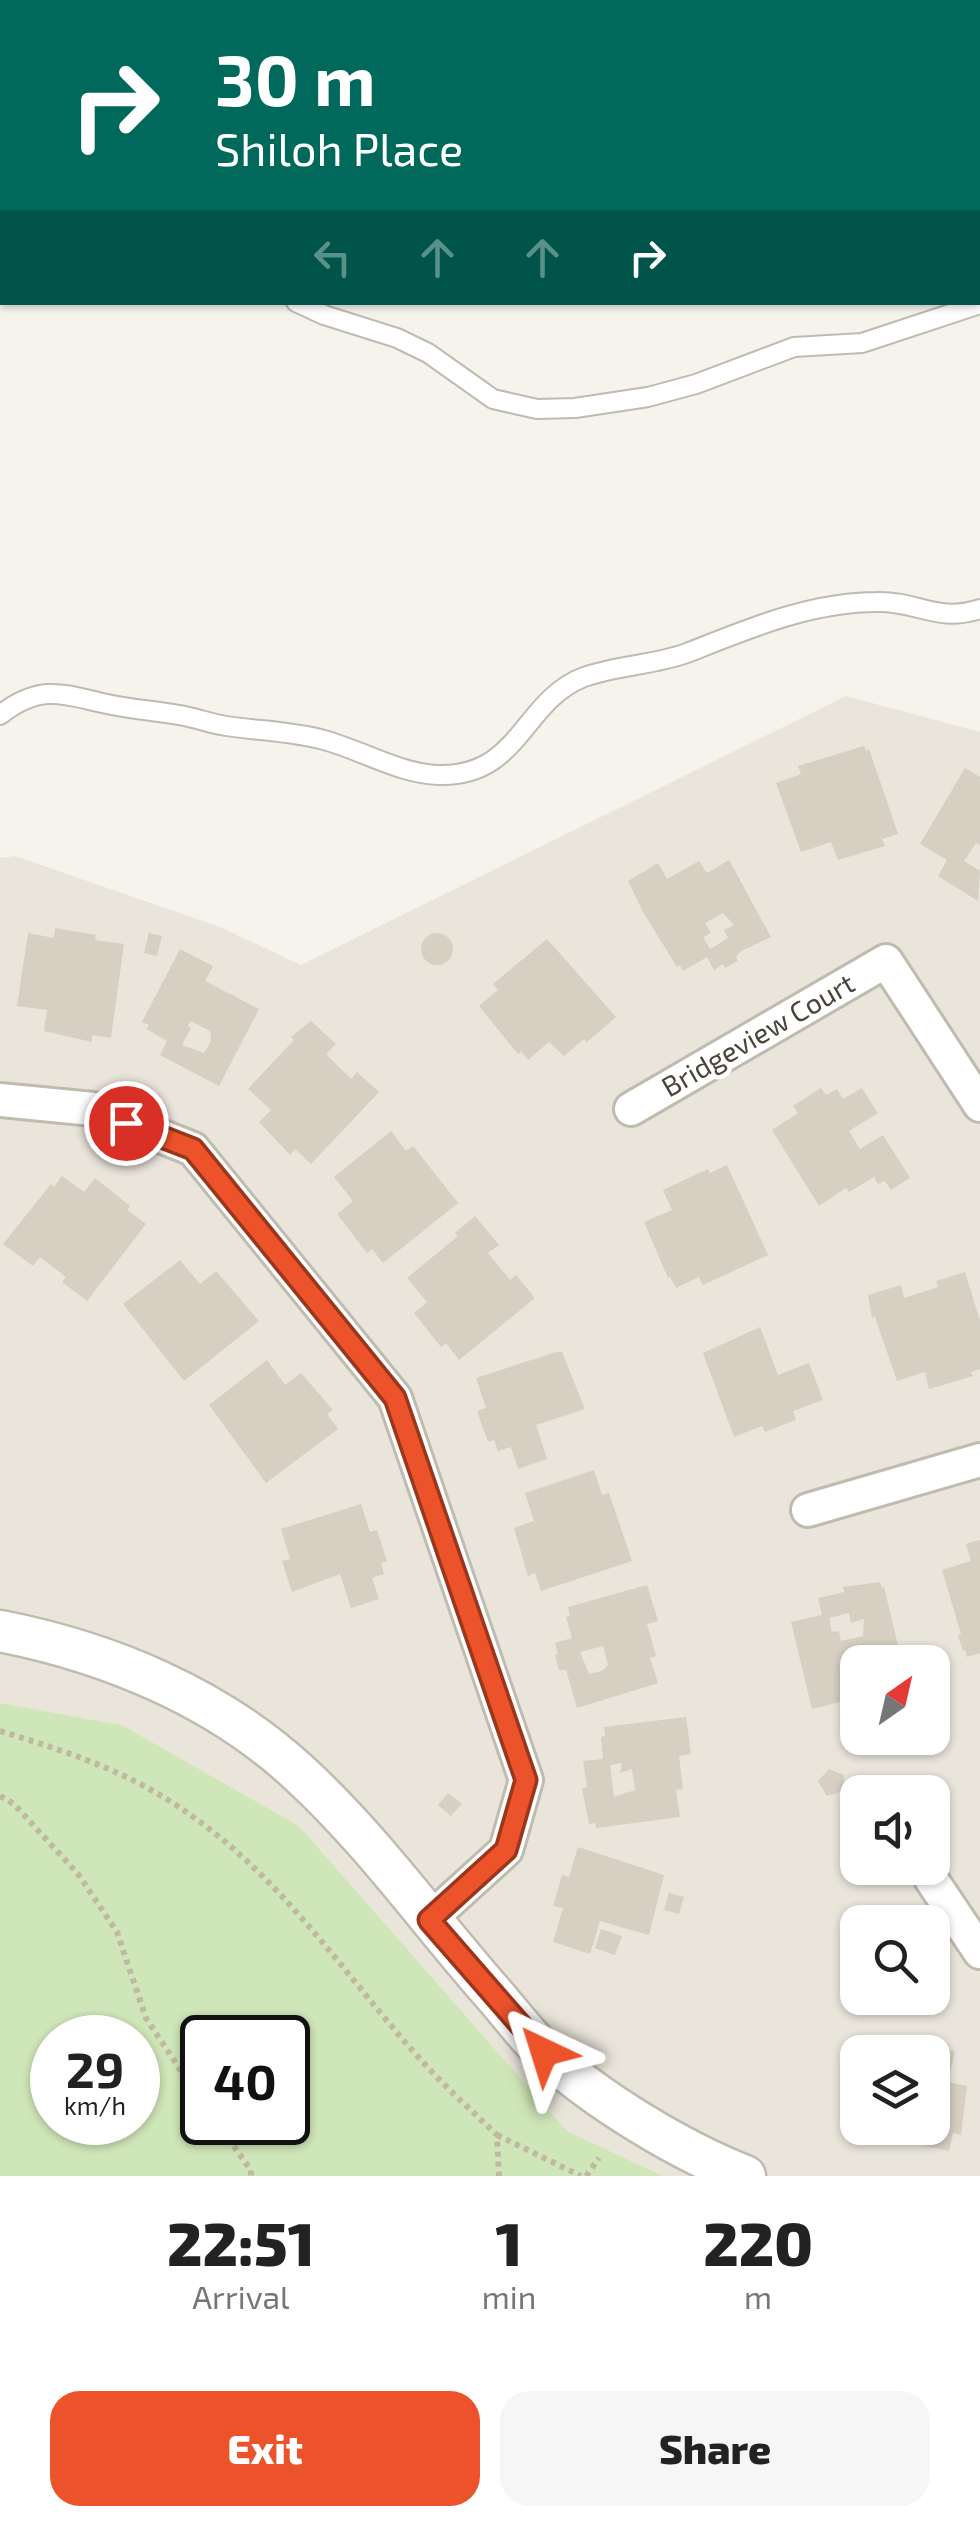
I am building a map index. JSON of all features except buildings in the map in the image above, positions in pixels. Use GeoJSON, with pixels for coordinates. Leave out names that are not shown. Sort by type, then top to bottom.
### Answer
{"type":"FeatureCollection","features":[{"type":"Feature","properties":{"kind":"street","name":"Bridgeview Court"},"geometry":{"type":"LineString","coordinates":[[630,1109],[886,961],[980,1105]]}},
{"type":"Feature","properties":{"kind":"street"},"geometry":{"type":"LineString","coordinates":[[0,1100],[93,1110],[193,1149],[395,1398],[526,1780],[506,1850],[429,1920]]}},
{"type":"Feature","properties":{"kind":"street"},"geometry":{"type":"LineString","coordinates":[[808,1510],[980,1460]]}},
{"type":"Feature","properties":{"kind":"street"},"geometry":{"type":"LineString","coordinates":[[0,1631],[47,1640],[108,1659],[237,1725],[297,1771],[354,1827],[544,2052],[595,2091],[698,2158],[745,2176]]}},
{"type":"Feature","properties":{"kind":"street"},"geometry":{"type":"LineString","coordinates":[[934,1885],[980,1952]]}},
{"type":"Feature","properties":{"kind":"lane"},"geometry":{"type":"LineString","coordinates":[[302,305],[324,316],[397,338],[428,352],[493,398],[538,409],[575,408],[648,397],[696,384],[794,346],[862,343],[977,305]]}},
{"type":"Feature","properties":{"kind":"lane"},"geometry":{"type":"LineString","coordinates":[[0,714],[18,702],[43,694],[71,694],[225,726],[287,730],[436,775],[473,773],[501,756],[556,695],[580,679],[686,654],[752,625],[816,610],[876,602],[960,616],[980,609]]}},
{"type":"Feature","properties":{"kind":"path"},"geometry":{"type":"LineString","coordinates":[[0,1731],[92,1760],[168,1800],[238,1851],[313,1927],[422,2062],[496,2135],[583,2176],[599,2158]]}},
{"type":"Feature","properties":{"kind":"path"},"geometry":{"type":"LineString","coordinates":[[0,1796],[14,1804],[78,1874],[117,1932],[146,2018],[180,2070]]}},
{"type":"Feature","properties":{"kind":"path"},"geometry":{"type":"LineString","coordinates":[[496,2135],[499,2176]]}},
{"type":"Feature","properties":{"kind":"path"},"geometry":{"type":"LineString","coordinates":[[232,2145],[251,2176]]}},
{"type":"Feature","properties":{"kind":"shaded area"},"geometry":{"type":"Polygon","coordinates":[[[846,696],[980,732],[980,2176],[663,2176],[567,2131],[299,1826],[122,1725],[0,1703],[0,858],[15,856],[220,927],[301,965],[846,696]]]}},
{"type":"Feature","properties":{"kind":"green space"},"geometry":{"type":"Polygon","coordinates":[[[0,1703],[122,1725],[299,1826],[567,2131],[663,2176],[0,2176],[0,1703]]]}},
{"type":"Feature","properties":{"kind":"route"},"geometry":{"type":"LineString","coordinates":[[126,1123],[193,1149],[395,1398],[526,1780],[506,1850],[429,1920],[544,2052]]}}]}
